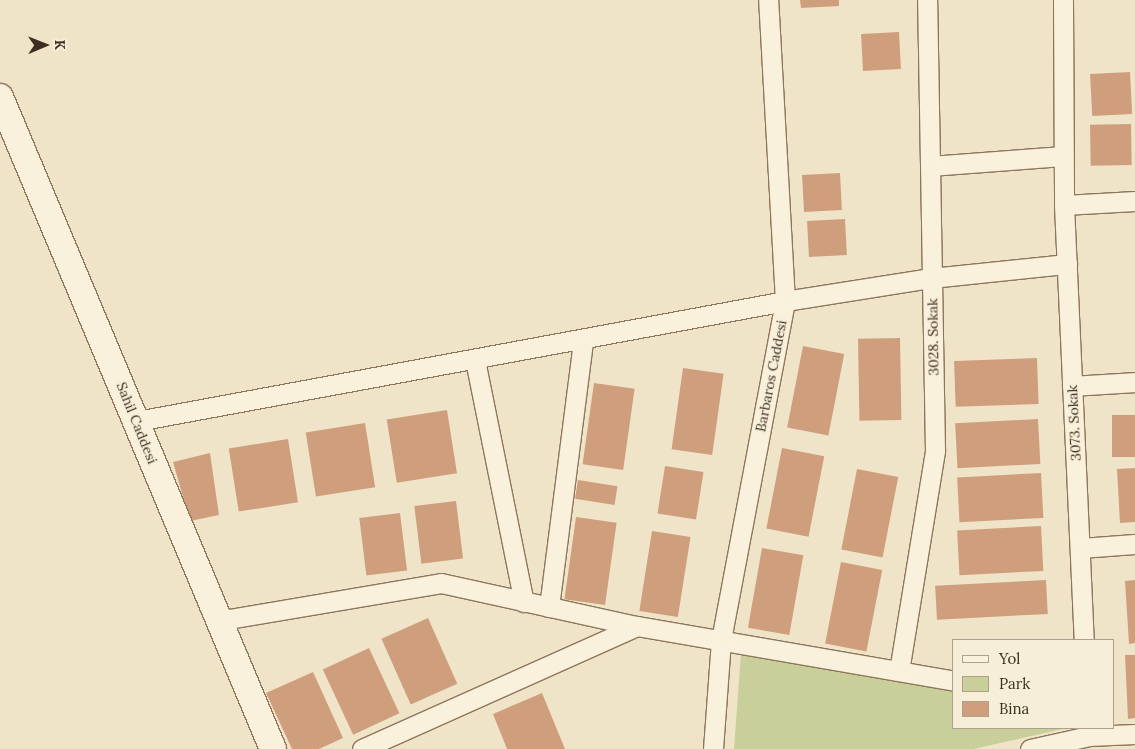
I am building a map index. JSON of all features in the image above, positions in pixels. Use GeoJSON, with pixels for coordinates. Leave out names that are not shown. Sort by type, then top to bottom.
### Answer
{"type":"FeatureCollection","features":[{"type":"Feature","properties":{"kind":"street","name":"Barbaros Caddesi"},"geometry":{"type":"LineString","coordinates":[[713,749],[721,640],[784,302],[768,0]]}},
{"type":"Feature","properties":{"kind":"street","name":"3028. Sokak"},"geometry":{"type":"LineString","coordinates":[[899,672],[935,451],[927,0]]}},
{"type":"Feature","properties":{"kind":"street","name":"3073. Sokak"},"geometry":{"type":"LineString","coordinates":[[1063,0],[1064,205],[1084,639]]}},
{"type":"Feature","properties":{"kind":"street","name":"Sahil Caddesi"},"geometry":{"type":"LineString","coordinates":[[0,97],[137,421],[217,621],[273,749]]}},
{"type":"Feature","properties":{"kind":"street"},"geometry":{"type":"LineString","coordinates":[[930,166],[1063,156]]}},
{"type":"Feature","properties":{"kind":"street"},"geometry":{"type":"LineString","coordinates":[[1064,205],[1135,201]]}},
{"type":"Feature","properties":{"kind":"street"},"geometry":{"type":"LineString","coordinates":[[137,421],[583,341],[784,302],[931,278],[1067,264]]}},
{"type":"Feature","properties":{"kind":"street"},"geometry":{"type":"LineString","coordinates":[[549,607],[583,341]]}},
{"type":"Feature","properties":{"kind":"street"},"geometry":{"type":"LineString","coordinates":[[475,360],[524,602]]}},
{"type":"Feature","properties":{"kind":"street"},"geometry":{"type":"LineString","coordinates":[[1072,386],[1135,382]]}},
{"type":"Feature","properties":{"kind":"street"},"geometry":{"type":"LineString","coordinates":[[1080,548],[1135,544]]}},
{"type":"Feature","properties":{"kind":"street"},"geometry":{"type":"LineString","coordinates":[[217,621],[441,583],[637,626],[952,681]]}},
{"type":"Feature","properties":{"kind":"street"},"geometry":{"type":"LineString","coordinates":[[362,749],[637,626]]}},
{"type":"Feature","properties":{"kind":"street"},"geometry":{"type":"LineString","coordinates":[[1030,749],[1089,738],[1135,734]]}},
{"type":"Feature","properties":{"kind":"green space"},"geometry":{"type":"Polygon","coordinates":[[[741,653],[952,686],[952,729],[1063,729],[974,749],[734,749],[741,653]]]}},
{"type":"Feature","properties":{"kind":"building"},"geometry":{"type":"Polygon","coordinates":[[[800,0],[839,0],[839,6],[801,8],[800,0]]]}},
{"type":"Feature","properties":{"kind":"building"},"geometry":{"type":"Polygon","coordinates":[[[899,32],[901,69],[863,71],[861,34],[899,32]]]}},
{"type":"Feature","properties":{"kind":"building"},"geometry":{"type":"Polygon","coordinates":[[[1130,72],[1132,114],[1092,116],[1090,74],[1130,72]]]}},
{"type":"Feature","properties":{"kind":"building"},"geometry":{"type":"Polygon","coordinates":[[[1131,124],[1132,165],[1091,166],[1090,125],[1131,124]]]}},
{"type":"Feature","properties":{"kind":"building"},"geometry":{"type":"Polygon","coordinates":[[[840,173],[842,210],[804,212],[802,175],[840,173]]]}},
{"type":"Feature","properties":{"kind":"building"},"geometry":{"type":"Polygon","coordinates":[[[845,219],[847,255],[809,257],[807,221],[845,219]]]}},
{"type":"Feature","properties":{"kind":"building"},"geometry":{"type":"Polygon","coordinates":[[[900,338],[901,420],[859,421],[858,339],[900,338]]]}},
{"type":"Feature","properties":{"kind":"building"},"geometry":{"type":"Polygon","coordinates":[[[803,346],[844,354],[828,435],[787,427],[803,346]]]}},
{"type":"Feature","properties":{"kind":"building"},"geometry":{"type":"Polygon","coordinates":[[[1037,358],[1039,404],[956,407],[954,361],[1037,358]]]}},
{"type":"Feature","properties":{"kind":"building"},"geometry":{"type":"Polygon","coordinates":[[[683,368],[724,374],[712,455],[672,449],[683,368]]]}},
{"type":"Feature","properties":{"kind":"building"},"geometry":{"type":"Polygon","coordinates":[[[594,383],[635,389],[623,470],[583,464],[594,383]]]}},
{"type":"Feature","properties":{"kind":"building"},"geometry":{"type":"Polygon","coordinates":[[[447,410],[457,473],[397,483],[387,420],[447,410]]]}},
{"type":"Feature","properties":{"kind":"building"},"geometry":{"type":"Polygon","coordinates":[[[1112,415],[1135,415],[1135,457],[1112,457],[1112,415]]]}},
{"type":"Feature","properties":{"kind":"building"},"geometry":{"type":"Polygon","coordinates":[[[1038,419],[1040,464],[957,468],[955,423],[1038,419]]]}},
{"type":"Feature","properties":{"kind":"building"},"geometry":{"type":"Polygon","coordinates":[[[365,423],[375,487],[316,497],[306,432],[365,423]]]}},
{"type":"Feature","properties":{"kind":"building"},"geometry":{"type":"Polygon","coordinates":[[[288,439],[298,502],[239,512],[229,448],[288,439]]]}},
{"type":"Feature","properties":{"kind":"building"},"geometry":{"type":"Polygon","coordinates":[[[782,448],[824,456],[809,537],[766,528],[782,448]]]}},
{"type":"Feature","properties":{"kind":"building"},"geometry":{"type":"Polygon","coordinates":[[[210,453],[219,515],[190,521],[173,462],[210,453]]]}},
{"type":"Feature","properties":{"kind":"building"},"geometry":{"type":"Polygon","coordinates":[[[665,466],[704,472],[696,520],[657,513],[665,466]]]}},
{"type":"Feature","properties":{"kind":"building"},"geometry":{"type":"Polygon","coordinates":[[[1135,468],[1135,522],[1120,523],[1117,469],[1135,468]]]}},
{"type":"Feature","properties":{"kind":"building"},"geometry":{"type":"Polygon","coordinates":[[[857,469],[898,477],[883,558],[841,549],[857,469]]]}},
{"type":"Feature","properties":{"kind":"building"},"geometry":{"type":"Polygon","coordinates":[[[1041,473],[1043,518],[959,522],[957,477],[1041,473]]]}},
{"type":"Feature","properties":{"kind":"building"},"geometry":{"type":"Polygon","coordinates":[[[578,480],[618,486],[615,505],[575,499],[578,480]]]}},
{"type":"Feature","properties":{"kind":"building"},"geometry":{"type":"Polygon","coordinates":[[[456,501],[463,559],[421,564],[414,506],[456,501]]]}},
{"type":"Feature","properties":{"kind":"building"},"geometry":{"type":"Polygon","coordinates":[[[400,513],[407,571],[366,576],[359,518],[400,513]]]}},
{"type":"Feature","properties":{"kind":"building"},"geometry":{"type":"Polygon","coordinates":[[[576,517],[617,523],[605,605],[564,599],[576,517]]]}},
{"type":"Feature","properties":{"kind":"building"},"geometry":{"type":"Polygon","coordinates":[[[1041,526],[1043,571],[959,575],[957,530],[1041,526]]]}},
{"type":"Feature","properties":{"kind":"building"},"geometry":{"type":"Polygon","coordinates":[[[652,531],[691,537],[678,617],[639,611],[652,531]]]}},
{"type":"Feature","properties":{"kind":"building"},"geometry":{"type":"Polygon","coordinates":[[[762,548],[803,555],[789,635],[748,628],[762,548]]]}},
{"type":"Feature","properties":{"kind":"building"},"geometry":{"type":"Polygon","coordinates":[[[841,562],[882,570],[866,651],[825,643],[841,562]]]}},
{"type":"Feature","properties":{"kind":"building"},"geometry":{"type":"Polygon","coordinates":[[[1046,580],[1048,614],[937,620],[935,586],[1046,580]]]}},
{"type":"Feature","properties":{"kind":"building"},"geometry":{"type":"Polygon","coordinates":[[[1135,580],[1135,643],[1129,644],[1125,581],[1135,580]]]}},
{"type":"Feature","properties":{"kind":"building"},"geometry":{"type":"Polygon","coordinates":[[[428,618],[457,684],[411,705],[381,639],[428,618]]]}},
{"type":"Feature","properties":{"kind":"building"},"geometry":{"type":"Polygon","coordinates":[[[369,648],[399,713],[353,735],[323,670],[369,648]]]}},
{"type":"Feature","properties":{"kind":"building"},"geometry":{"type":"Polygon","coordinates":[[[1125,655],[1135,655],[1135,718],[1128,719],[1125,655]]]}},
{"type":"Feature","properties":{"kind":"building"},"geometry":{"type":"Polygon","coordinates":[[[313,672],[343,738],[319,749],[292,749],[266,693],[313,672]]]}},
{"type":"Feature","properties":{"kind":"building"},"geometry":{"type":"Polygon","coordinates":[[[542,693],[565,749],[507,749],[493,714],[542,693]]]}}]}
